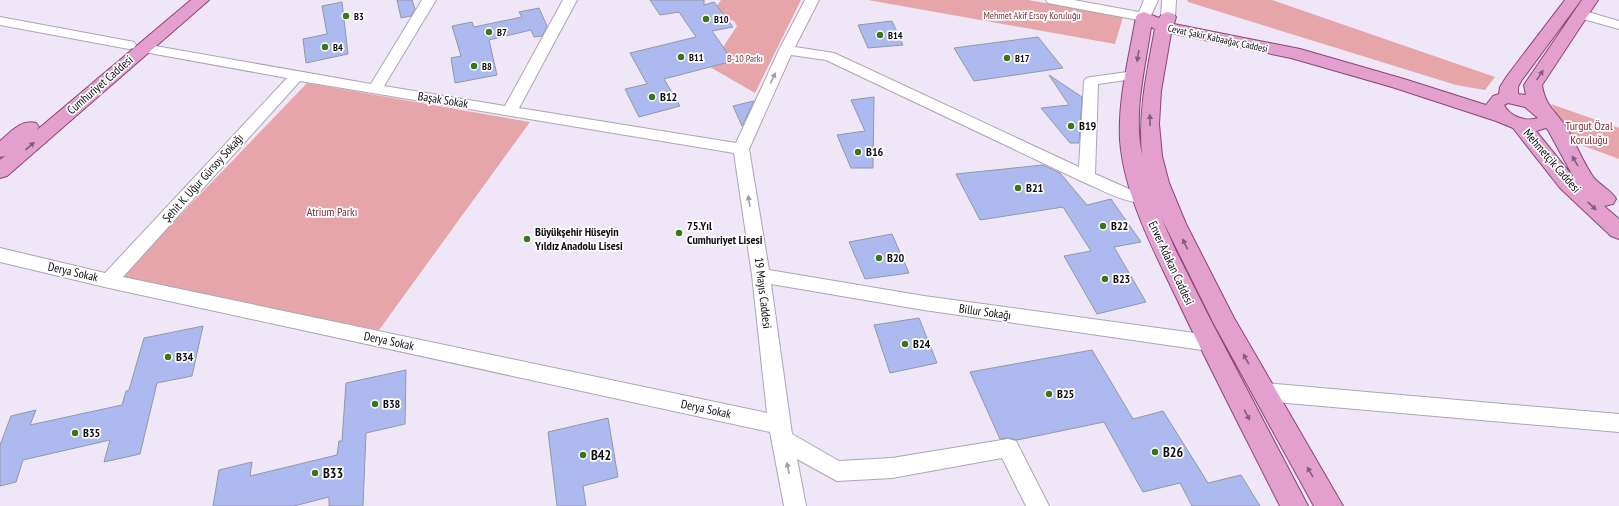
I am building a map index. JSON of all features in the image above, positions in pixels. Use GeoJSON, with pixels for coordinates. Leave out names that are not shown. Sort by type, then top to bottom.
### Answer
{"type":"FeatureCollection","features":[{"type":"Feature","properties":{"kind":"main road","name":"Cumhuriyet Caddesi"},"geometry":{"type":"LineString","coordinates":[[0,171],[137,46],[183,0]]}},
{"type":"Feature","properties":{"kind":"main road","name":"Cumhuriyet Caddesi"},"geometry":{"type":"LineString","coordinates":[[0,151],[137,46],[201,0]]}},
{"type":"Feature","properties":{"kind":"main road"},"geometry":{"type":"LineString","coordinates":[[1507,110],[1509,87],[1513,80],[1578,6]]}},
{"type":"Feature","properties":{"kind":"main road","name":"Mehmetçik Caddesi"},"geometry":{"type":"LineString","coordinates":[[1578,6],[1533,85],[1534,93],[1587,183],[1619,211]]}},
{"type":"Feature","properties":{"kind":"main road","name":"Cevat Şakir Kabaağaç Caddesi"},"geometry":{"type":"LineString","coordinates":[[1144,17],[1167,14],[1398,83],[1507,110]]}},
{"type":"Feature","properties":{"kind":"main road","name":"Enver Adakan Caddesi"},"geometry":{"type":"LineString","coordinates":[[1167,14],[1150,103],[1152,156],[1172,217],[1215,304],[1329,506]]}},
{"type":"Feature","properties":{"kind":"main road","name":"Enver Adakan Caddesi"},"geometry":{"type":"LineString","coordinates":[[1144,17],[1136,75],[1133,85],[1130,142],[1143,198],[1156,233],[1209,343],[1294,506]]}},
{"type":"Feature","properties":{"kind":"main road"},"geometry":{"type":"LineString","coordinates":[[1522,100],[1546,115],[1544,124],[1538,126],[1507,110],[1522,100]]}},
{"type":"Feature","properties":{"kind":"main road","name":"Mehmetçik Caddesi"},"geometry":{"type":"LineString","coordinates":[[1507,110],[1567,183],[1619,231]]}},
{"type":"Feature","properties":{"kind":"street"},"geometry":{"type":"LineString","coordinates":[[375,89],[430,0]]}},
{"type":"Feature","properties":{"kind":"street"},"geometry":{"type":"LineString","coordinates":[[510,111],[570,0]]}},
{"type":"Feature","properties":{"kind":"street"},"geometry":{"type":"LineString","coordinates":[[741,149],[786,50],[812,0]]}},
{"type":"Feature","properties":{"kind":"street"},"geometry":{"type":"LineString","coordinates":[[1053,0],[1144,17]]}},
{"type":"Feature","properties":{"kind":"street","name":"Enver Adakan Caddesi"},"geometry":{"type":"LineString","coordinates":[[1144,17],[1151,0]]}},
{"type":"Feature","properties":{"kind":"street"},"geometry":{"type":"LineString","coordinates":[[1578,6],[1619,25]]}},
{"type":"Feature","properties":{"kind":"street","name":"Başak Sokak"},"geometry":{"type":"LineString","coordinates":[[0,20],[297,76],[741,149]]}},
{"type":"Feature","properties":{"kind":"street"},"geometry":{"type":"LineString","coordinates":[[786,50],[829,56],[1087,177],[1124,193],[1143,198]]}},
{"type":"Feature","properties":{"kind":"street"},"geometry":{"type":"LineString","coordinates":[[1087,177],[1091,81],[1136,75]]}},
{"type":"Feature","properties":{"kind":"street","name":"Şehit K. Uğur Gürsoy Sokağı"},"geometry":{"type":"LineString","coordinates":[[109,281],[297,76]]}},
{"type":"Feature","properties":{"kind":"street","name":"19 Mayıs Caddesi"},"geometry":{"type":"LineString","coordinates":[[741,149],[762,275],[780,432],[795,506]]}},
{"type":"Feature","properties":{"kind":"street","name":"Derya Sokak"},"geometry":{"type":"LineString","coordinates":[[0,255],[109,281],[780,432],[837,471],[892,468],[1008,448],[1038,506]]}},
{"type":"Feature","properties":{"kind":"street","name":"Billur Sokağı"},"geometry":{"type":"LineString","coordinates":[[762,275],[924,303],[1209,343]]}},
{"type":"Feature","properties":{"kind":"street"},"geometry":{"type":"LineString","coordinates":[[1264,392],[1619,423]]}},
{"type":"Feature","properties":{"kind":"green space","name":"B-10 Parkı"},"geometry":{"type":"Polygon","coordinates":[[[721,0],[801,0],[755,93],[710,67],[737,26],[734,21],[711,14],[721,0]]]}},
{"type":"Feature","properties":{"kind":"green space","name":"Mehmet Akif Ersoy Koruluğu"},"geometry":{"type":"Polygon","coordinates":[[[868,0],[1028,0],[1123,17],[1115,44],[868,0]]]}},
{"type":"Feature","properties":{"kind":"green space"},"geometry":{"type":"Polygon","coordinates":[[[1187,0],[1272,0],[1495,77],[1485,90],[1456,85],[1188,2],[1187,0]]]}},
{"type":"Feature","properties":{"kind":"green space","name":"Atrium Parkı"},"geometry":{"type":"Polygon","coordinates":[[[307,83],[530,122],[379,330],[117,281],[307,83]]]}},
{"type":"Feature","properties":{"kind":"green space","name":"Turgut Özal Koruluğu"},"geometry":{"type":"Polygon","coordinates":[[[1551,104],[1619,128],[1619,159],[1573,142],[1551,104]]]}},
{"type":"Feature","properties":{"kind":"building"},"geometry":{"type":"Polygon","coordinates":[[[397,0],[412,0],[415,9],[411,16],[401,18],[397,0]]]}},
{"type":"Feature","properties":{"kind":"building"},"geometry":{"type":"Polygon","coordinates":[[[650,0],[704,0],[704,5],[714,2],[733,27],[712,31],[733,61],[664,79],[680,106],[639,117],[625,89],[647,84],[630,53],[696,37],[679,12],[660,15],[650,0]]]}},
{"type":"Feature","properties":{"kind":"building","name":"B4"},"geometry":{"type":"Polygon","coordinates":[[[342,2],[348,54],[306,63],[303,39],[327,34],[322,6],[342,2]]]}},
{"type":"Feature","properties":{"kind":"building"},"geometry":{"type":"Polygon","coordinates":[[[539,8],[547,26],[542,36],[534,37],[531,30],[489,40],[497,75],[455,83],[451,58],[461,56],[452,26],[472,22],[474,27],[522,17],[519,12],[539,8]]]}},
{"type":"Feature","properties":{"kind":"building","name":"B14"},"geometry":{"type":"Polygon","coordinates":[[[892,21],[903,45],[868,48],[858,25],[892,21]]]}},
{"type":"Feature","properties":{"kind":"building","name":"B17"},"geometry":{"type":"Polygon","coordinates":[[[1038,37],[1063,68],[974,81],[954,48],[1038,37]]]}},
{"type":"Feature","properties":{"kind":"building","name":"B19"},"geometry":{"type":"Polygon","coordinates":[[[1049,75],[1082,97],[1079,143],[1070,143],[1041,108],[1069,105],[1049,75]]]}},
{"type":"Feature","properties":{"kind":"building","name":"B16"},"geometry":{"type":"Polygon","coordinates":[[[874,97],[873,168],[851,168],[837,135],[865,131],[851,100],[874,97]]]}},
{"type":"Feature","properties":{"kind":"building"},"geometry":{"type":"Polygon","coordinates":[[[754,101],[742,126],[733,106],[754,101]]]}},
{"type":"Feature","properties":{"kind":"building"},"geometry":{"type":"Polygon","coordinates":[[[1043,165],[1060,173],[1087,205],[1111,199],[1141,242],[1114,247],[1146,302],[1097,314],[1064,256],[1091,251],[1063,207],[980,220],[956,174],[1043,165]]]}},
{"type":"Feature","properties":{"kind":"building","name":"B20"},"geometry":{"type":"Polygon","coordinates":[[[892,234],[909,273],[865,279],[849,242],[892,234]]]}},
{"type":"Feature","properties":{"kind":"building","name":"B24"},"geometry":{"type":"Polygon","coordinates":[[[919,318],[937,363],[890,373],[874,325],[919,318]]]}},
{"type":"Feature","properties":{"kind":"building","name":"B35"},"geometry":{"type":"Polygon","coordinates":[[[203,326],[192,376],[157,383],[140,454],[104,462],[110,440],[23,460],[16,482],[0,486],[0,445],[11,416],[36,410],[30,425],[122,405],[126,391],[129,390],[144,338],[203,326]]]}},
{"type":"Feature","properties":{"kind":"building"},"geometry":{"type":"Polygon","coordinates":[[[1092,350],[1133,419],[1163,411],[1208,483],[1241,475],[1260,506],[1192,506],[1180,483],[1143,492],[1104,422],[1017,440],[1008,438],[1000,439],[970,372],[1092,350]]]}},
{"type":"Feature","properties":{"kind":"building","name":"B33"},"geometry":{"type":"Polygon","coordinates":[[[406,370],[405,424],[366,433],[363,506],[329,506],[329,497],[294,506],[213,506],[219,470],[252,462],[250,476],[337,455],[339,441],[342,441],[346,383],[406,370]]]}},
{"type":"Feature","properties":{"kind":"building","name":"B42"},"geometry":{"type":"Polygon","coordinates":[[[608,418],[618,477],[583,486],[586,506],[557,506],[548,432],[608,418]]]}},
{"type":"Feature","properties":{"kind":"place","name":"B3"},"geometry":{"type":"Point","coordinates":[346,16]}},
{"type":"Feature","properties":{"kind":"place","name":"B10"},"geometry":{"type":"Point","coordinates":[706,19]}},
{"type":"Feature","properties":{"kind":"place","name":"B7"},"geometry":{"type":"Point","coordinates":[489,32]}},
{"type":"Feature","properties":{"kind":"place","name":"B14"},"geometry":{"type":"Point","coordinates":[880,35]}},
{"type":"Feature","properties":{"kind":"place","name":"B4"},"geometry":{"type":"Point","coordinates":[325,47]}},
{"type":"Feature","properties":{"kind":"place","name":"B11"},"geometry":{"type":"Point","coordinates":[681,57]}},
{"type":"Feature","properties":{"kind":"place","name":"B17"},"geometry":{"type":"Point","coordinates":[1007,58]}},
{"type":"Feature","properties":{"kind":"place","name":"B8"},"geometry":{"type":"Point","coordinates":[474,66]}},
{"type":"Feature","properties":{"kind":"place","name":"B12"},"geometry":{"type":"Point","coordinates":[652,97]}},
{"type":"Feature","properties":{"kind":"place","name":"B19"},"geometry":{"type":"Point","coordinates":[1071,126]}},
{"type":"Feature","properties":{"kind":"place","name":"B16"},"geometry":{"type":"Point","coordinates":[858,152]}},
{"type":"Feature","properties":{"kind":"place","name":"B21"},"geometry":{"type":"Point","coordinates":[1018,188]}},
{"type":"Feature","properties":{"kind":"place","name":"B22"},"geometry":{"type":"Point","coordinates":[1103,226]}},
{"type":"Feature","properties":{"kind":"place","name":"75.Yıl Cumhuriyet Lisesi"},"geometry":{"type":"Point","coordinates":[679,233]}},
{"type":"Feature","properties":{"kind":"place","name":"Büyükşehir Hüseyin Yıldız Anadolu Lisesi"},"geometry":{"type":"Point","coordinates":[527,239]}},
{"type":"Feature","properties":{"kind":"place","name":"B20"},"geometry":{"type":"Point","coordinates":[879,258]}},
{"type":"Feature","properties":{"kind":"place","name":"B23"},"geometry":{"type":"Point","coordinates":[1105,279]}},
{"type":"Feature","properties":{"kind":"place","name":"B24"},"geometry":{"type":"Point","coordinates":[905,344]}},
{"type":"Feature","properties":{"kind":"place","name":"B34"},"geometry":{"type":"Point","coordinates":[168,357]}},
{"type":"Feature","properties":{"kind":"place","name":"B25"},"geometry":{"type":"Point","coordinates":[1049,394]}},
{"type":"Feature","properties":{"kind":"place","name":"B38"},"geometry":{"type":"Point","coordinates":[375,404]}},
{"type":"Feature","properties":{"kind":"place","name":"B35"},"geometry":{"type":"Point","coordinates":[75,433]}},
{"type":"Feature","properties":{"kind":"place","name":"B26"},"geometry":{"type":"Point","coordinates":[1155,452]}},
{"type":"Feature","properties":{"kind":"place","name":"B42"},"geometry":{"type":"Point","coordinates":[583,455]}},
{"type":"Feature","properties":{"kind":"place","name":"B33"},"geometry":{"type":"Point","coordinates":[315,473]}}]}
